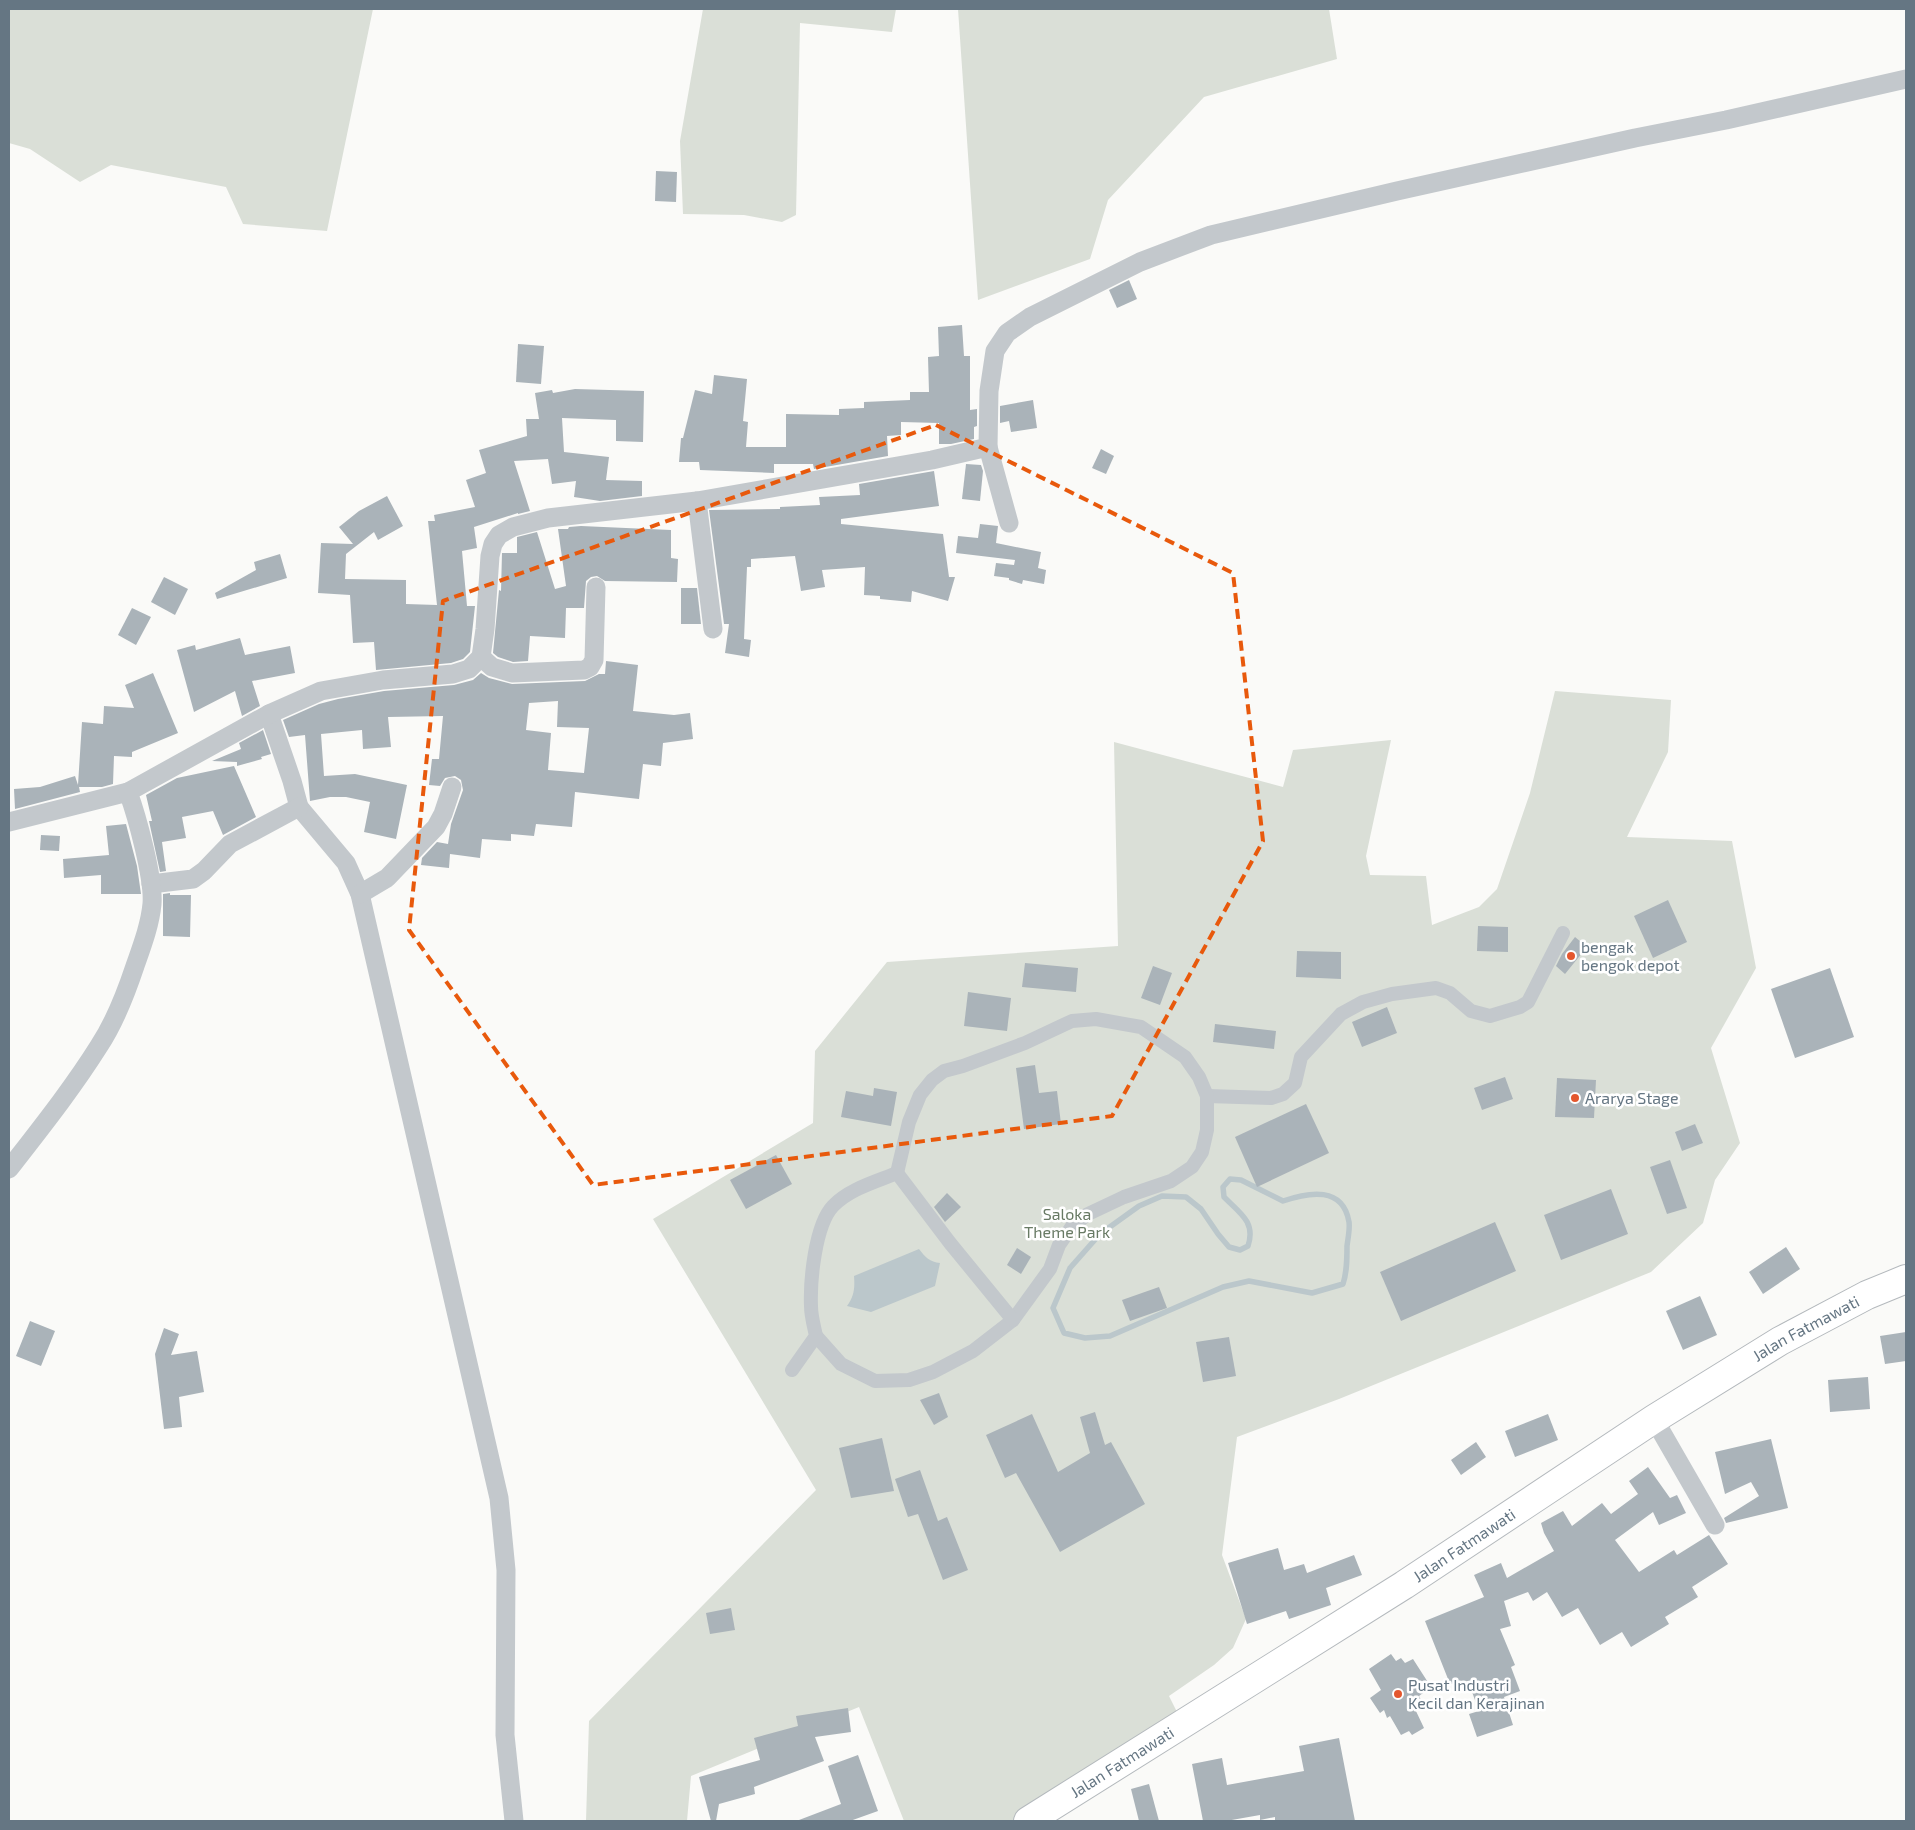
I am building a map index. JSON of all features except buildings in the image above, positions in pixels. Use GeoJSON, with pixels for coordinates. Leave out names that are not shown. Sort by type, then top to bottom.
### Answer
{"type":"FeatureCollection","features":[{"type":"Feature","properties":{"kind":"highway","name":"Jalan Fatmawati"},"geometry":{"type":"LineString","coordinates":[[1028,1821],[1404,1585],[1654,1419],[1780,1341],[1868,1295],[1906,1279]]}},
{"type":"Feature","properties":{"kind":"street"},"geometry":{"type":"LineString","coordinates":[[1009,523],[988,447],[990,391],[995,351],[1007,333],[1030,317],[1140,262],[1211,234],[1906,79]]}},
{"type":"Feature","properties":{"kind":"street"},"geometry":{"type":"LineString","coordinates":[[9,822],[128,792],[269,714],[321,691],[384,680],[453,674],[469,669],[481,657],[490,556],[499,535],[512,527],[548,518],[697,501],[932,460],[988,447]]}},
{"type":"Feature","properties":{"kind":"street"},"geometry":{"type":"LineString","coordinates":[[697,501],[713,629]]}},
{"type":"Feature","properties":{"kind":"street"},"geometry":{"type":"LineString","coordinates":[[481,657],[492,667],[512,673],[584,670],[590,667],[594,660],[596,586]]}},
{"type":"Feature","properties":{"kind":"street"},"geometry":{"type":"LineString","coordinates":[[269,714],[299,807],[346,863],[360,894],[499,1498],[506,1570],[505,1735],[514,1821]]}},
{"type":"Feature","properties":{"kind":"street"},"geometry":{"type":"LineString","coordinates":[[360,894],[387,878],[436,827],[443,814],[452,786]]}},
{"type":"Feature","properties":{"kind":"street"},"geometry":{"type":"LineString","coordinates":[[9,1169],[56,1110],[100,1045],[126,991],[145,938],[152,902],[151,884],[134,807],[128,792]]}},
{"type":"Feature","properties":{"kind":"street"},"geometry":{"type":"LineString","coordinates":[[151,884],[193,879],[204,871],[230,844],[299,807]]}},
{"type":"Feature","properties":{"kind":"street"},"geometry":{"type":"LineString","coordinates":[[1207,1096],[1271,1098],[1283,1094],[1295,1083],[1301,1057],[1341,1014],[1363,1002],[1392,994],[1436,988],[1450,993],[1471,1011],[1490,1016],[1520,1007],[1528,1002],[1563,933]]}},
{"type":"Feature","properties":{"kind":"street"},"geometry":{"type":"LineString","coordinates":[[897,1173],[851,1192],[832,1207],[822,1222],[814,1263],[810,1307],[816,1336],[841,1364],[875,1381],[908,1380],[932,1372],[974,1351],[1012,1320],[1050,1269],[1059,1245],[1073,1225],[1088,1214],[1124,1197],[1170,1181],[1192,1167],[1202,1152],[1207,1130],[1207,1096],[1199,1077],[1185,1057],[1141,1027],[1096,1019],[1072,1021],[1025,1044],[944,1071],[932,1080],[920,1095],[909,1122],[897,1173],[933,1222],[1012,1320]]}},
{"type":"Feature","properties":{"kind":"street"},"geometry":{"type":"LineString","coordinates":[[792,1370],[816,1336]]}},
{"type":"Feature","properties":{"kind":"street"},"geometry":{"type":"LineString","coordinates":[[1654,1419],[1715,1524]]}},
{"type":"Feature","properties":{"kind":"highlighted area"},"geometry":{"type":"Polygon","coordinates":[[[936,425],[1233,573],[1263,841],[1112,1116],[593,1185],[409,930],[443,601],[936,425]]]}},
{"type":"Feature","properties":{"kind":"green space"},"geometry":{"type":"Polygon","coordinates":[[[9,9],[373,9],[327,231],[243,224],[226,187],[111,165],[80,182],[30,149],[9,143],[9,9]]]}},
{"type":"Feature","properties":{"kind":"green space"},"geometry":{"type":"Polygon","coordinates":[[[703,9],[896,9],[892,32],[800,23],[796,215],[782,222],[744,215],[683,214],[680,141],[703,9]]]}},
{"type":"Feature","properties":{"kind":"green space"},"geometry":{"type":"Polygon","coordinates":[[[958,9],[1329,9],[1337,59],[1204,97],[1108,200],[1090,259],[978,300],[958,9]]]}},
{"type":"Feature","properties":{"kind":"green space","name":"Saloka Theme Park"},"geometry":{"type":"Polygon","coordinates":[[[1555,691],[1671,700],[1668,752],[1627,837],[1732,841],[1756,968],[1711,1048],[1740,1143],[1715,1180],[1703,1223],[1651,1272],[1339,1399],[1237,1437],[1222,1555],[1246,1619],[1233,1648],[1214,1665],[1169,1696],[1179,1716],[1011,1821],[904,1821],[859,1707],[691,1776],[687,1821],[586,1821],[589,1721],[816,1490],[653,1219],[813,1123],[815,1051],[887,962],[1118,946],[1114,742],[1283,787],[1293,750],[1391,740],[1366,856],[1370,875],[1426,876],[1432,925],[1479,907],[1497,889],[1530,793],[1555,691]]]}},
{"type":"Feature","properties":{"kind":"shaded area"},"geometry":{"type":"Polygon","coordinates":[[[919,1249],[928,1259],[940,1263],[935,1286],[871,1312],[847,1306],[854,1292],[854,1276],[919,1249]]]}},
{"type":"Feature","properties":{"kind":"waterway"},"geometry":{"type":"LineString","coordinates":[[1230,1179],[1241,1180],[1283,1201],[1314,1194],[1332,1197],[1340,1202],[1346,1210],[1349,1222],[1347,1261],[1343,1284],[1312,1293],[1249,1281],[1223,1287],[1110,1336],[1085,1338],[1064,1333],[1053,1308],[1070,1268],[1100,1234],[1139,1206],[1162,1196],[1186,1197],[1201,1209],[1229,1247],[1240,1250],[1248,1246],[1250,1238],[1248,1224],[1241,1213],[1224,1197],[1223,1187],[1230,1179]]}},
{"type":"Feature","properties":{"kind":"place","name":"bengak bengok depot"},"geometry":{"type":"Point","coordinates":[1571,956]}},
{"type":"Feature","properties":{"kind":"place","name":"Ararya Stage"},"geometry":{"type":"Point","coordinates":[1575,1098]}},
{"type":"Feature","properties":{"kind":"place","name":"Pusat Industri Kecil dan Kerajinan"},"geometry":{"type":"Point","coordinates":[1398,1694]}}]}
